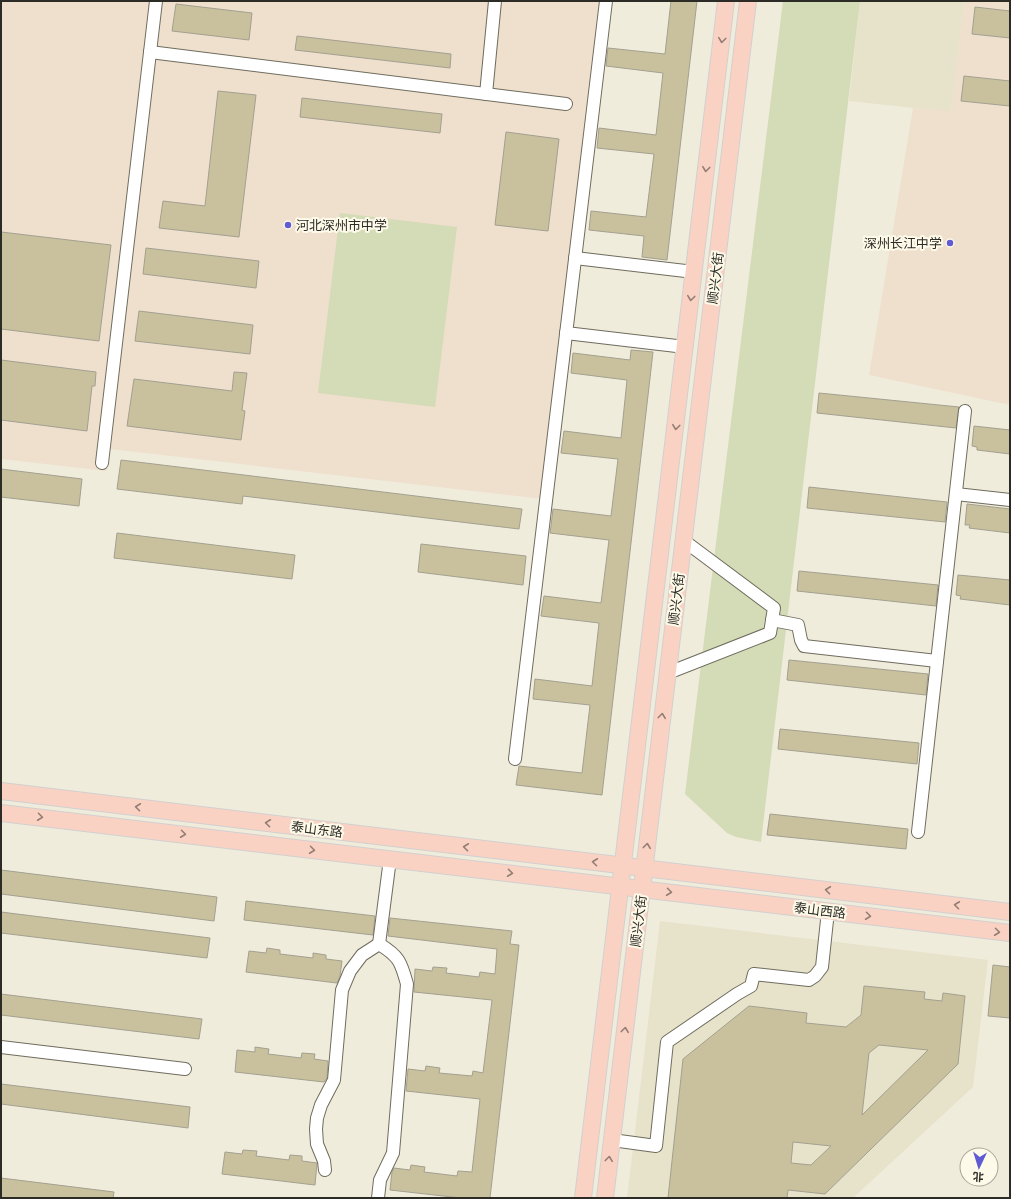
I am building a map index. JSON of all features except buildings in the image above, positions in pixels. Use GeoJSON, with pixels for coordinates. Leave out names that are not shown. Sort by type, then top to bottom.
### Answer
{"type":"FeatureCollection","features":[{"type":"Feature","properties":{"kind":"main road","name":"顺兴大街"},"geometry":{"type":"LineString","coordinates":[[605,1198],[612,1140],[631,888],[685,347],[726,1]]}},
{"type":"Feature","properties":{"kind":"main road","name":"顺兴大街"},"geometry":{"type":"LineString","coordinates":[[584,1198],[634,867],[668,673],[748,1]]}},
{"type":"Feature","properties":{"kind":"main road","name":"泰山东路"},"geometry":{"type":"LineString","coordinates":[[1,791],[634,867]]}},
{"type":"Feature","properties":{"kind":"main road","name":"泰山东路"},"geometry":{"type":"LineString","coordinates":[[1,813],[631,888]]}},
{"type":"Feature","properties":{"kind":"main road","name":"泰山西路"},"geometry":{"type":"LineString","coordinates":[[634,867],[1010,912]]}},
{"type":"Feature","properties":{"kind":"main road","name":"泰山西路"},"geometry":{"type":"LineString","coordinates":[[631,888],[1010,933]]}},
{"type":"Feature","properties":{"kind":"lane"},"geometry":{"type":"LineString","coordinates":[[102,463],[156,1]]}},
{"type":"Feature","properties":{"kind":"lane"},"geometry":{"type":"LineString","coordinates":[[486,94],[495,1]]}},
{"type":"Feature","properties":{"kind":"lane"},"geometry":{"type":"LineString","coordinates":[[515,759],[606,1]]}},
{"type":"Feature","properties":{"kind":"lane"},"geometry":{"type":"LineString","coordinates":[[150,52],[566,104]]}},
{"type":"Feature","properties":{"kind":"lane"},"geometry":{"type":"LineString","coordinates":[[575,258],[694,272]]}},
{"type":"Feature","properties":{"kind":"lane"},"geometry":{"type":"LineString","coordinates":[[566,333],[685,347]]}},
{"type":"Feature","properties":{"kind":"lane"},"geometry":{"type":"LineString","coordinates":[[918,832],[965,411]]}},
{"type":"Feature","properties":{"kind":"lane"},"geometry":{"type":"LineString","coordinates":[[956,494],[1010,500]]}},
{"type":"Feature","properties":{"kind":"lane"},"geometry":{"type":"LineString","coordinates":[[668,673],[770,633],[774,608],[683,540]]}},
{"type":"Feature","properties":{"kind":"lane"},"geometry":{"type":"LineString","coordinates":[[772,620],[798,625],[801,640],[804,646],[937,661]]}},
{"type":"Feature","properties":{"kind":"lane"},"geometry":{"type":"LineString","coordinates":[[326,1170],[324,1160],[317,1144],[316,1129],[317,1118],[321,1105],[334,1080],[342,990],[350,971],[362,955],[378,944],[390,859]]}},
{"type":"Feature","properties":{"kind":"lane"},"geometry":{"type":"LineString","coordinates":[[612,1140],[656,1146],[667,1042],[750,986],[754,974],[809,980],[815,976],[822,967],[828,911]]}},
{"type":"Feature","properties":{"kind":"lane"},"geometry":{"type":"LineString","coordinates":[[378,944],[391,952],[398,959],[407,984],[393,1153],[380,1180],[378,1198]]}},
{"type":"Feature","properties":{"kind":"lane"},"geometry":{"type":"LineString","coordinates":[[1,1047],[185,1069]]}},
{"type":"Feature","properties":{"kind":"shaded area","name":"河北深州市中学"},"geometry":{"type":"Polygon","coordinates":[[[1,1],[601,1],[543,499],[110,449],[107,471],[1,459],[1,1]]]}},
{"type":"Feature","properties":{"kind":"shaded area"},"geometry":{"type":"Polygon","coordinates":[[[860,1],[964,1],[951,112],[849,101],[860,1]]]}},
{"type":"Feature","properties":{"kind":"shaded area","name":"深州长江中学"},"geometry":{"type":"Polygon","coordinates":[[[964,1],[1010,1],[1010,405],[869,375],[913,108],[951,111],[964,1]]]}},
{"type":"Feature","properties":{"kind":"shaded area"},"geometry":{"type":"Polygon","coordinates":[[[660,921],[988,960],[973,1087],[853,1198],[627,1198],[660,921]]]}},
{"type":"Feature","properties":{"kind":"green space"},"geometry":{"type":"Polygon","coordinates":[[[783,1],[860,1],[761,842],[736,837],[727,833],[685,794],[783,1]]]}},
{"type":"Feature","properties":{"kind":"green space"},"geometry":{"type":"Polygon","coordinates":[[[340,213],[457,227],[435,407],[318,393],[340,213]]]}},
{"type":"Feature","properties":{"kind":"place","name":"河北深州市中学"},"geometry":{"type":"Point","coordinates":[288,225]}},
{"type":"Feature","properties":{"kind":"place","name":"深州长江中学"},"geometry":{"type":"Point","coordinates":[950,243]}}]}
